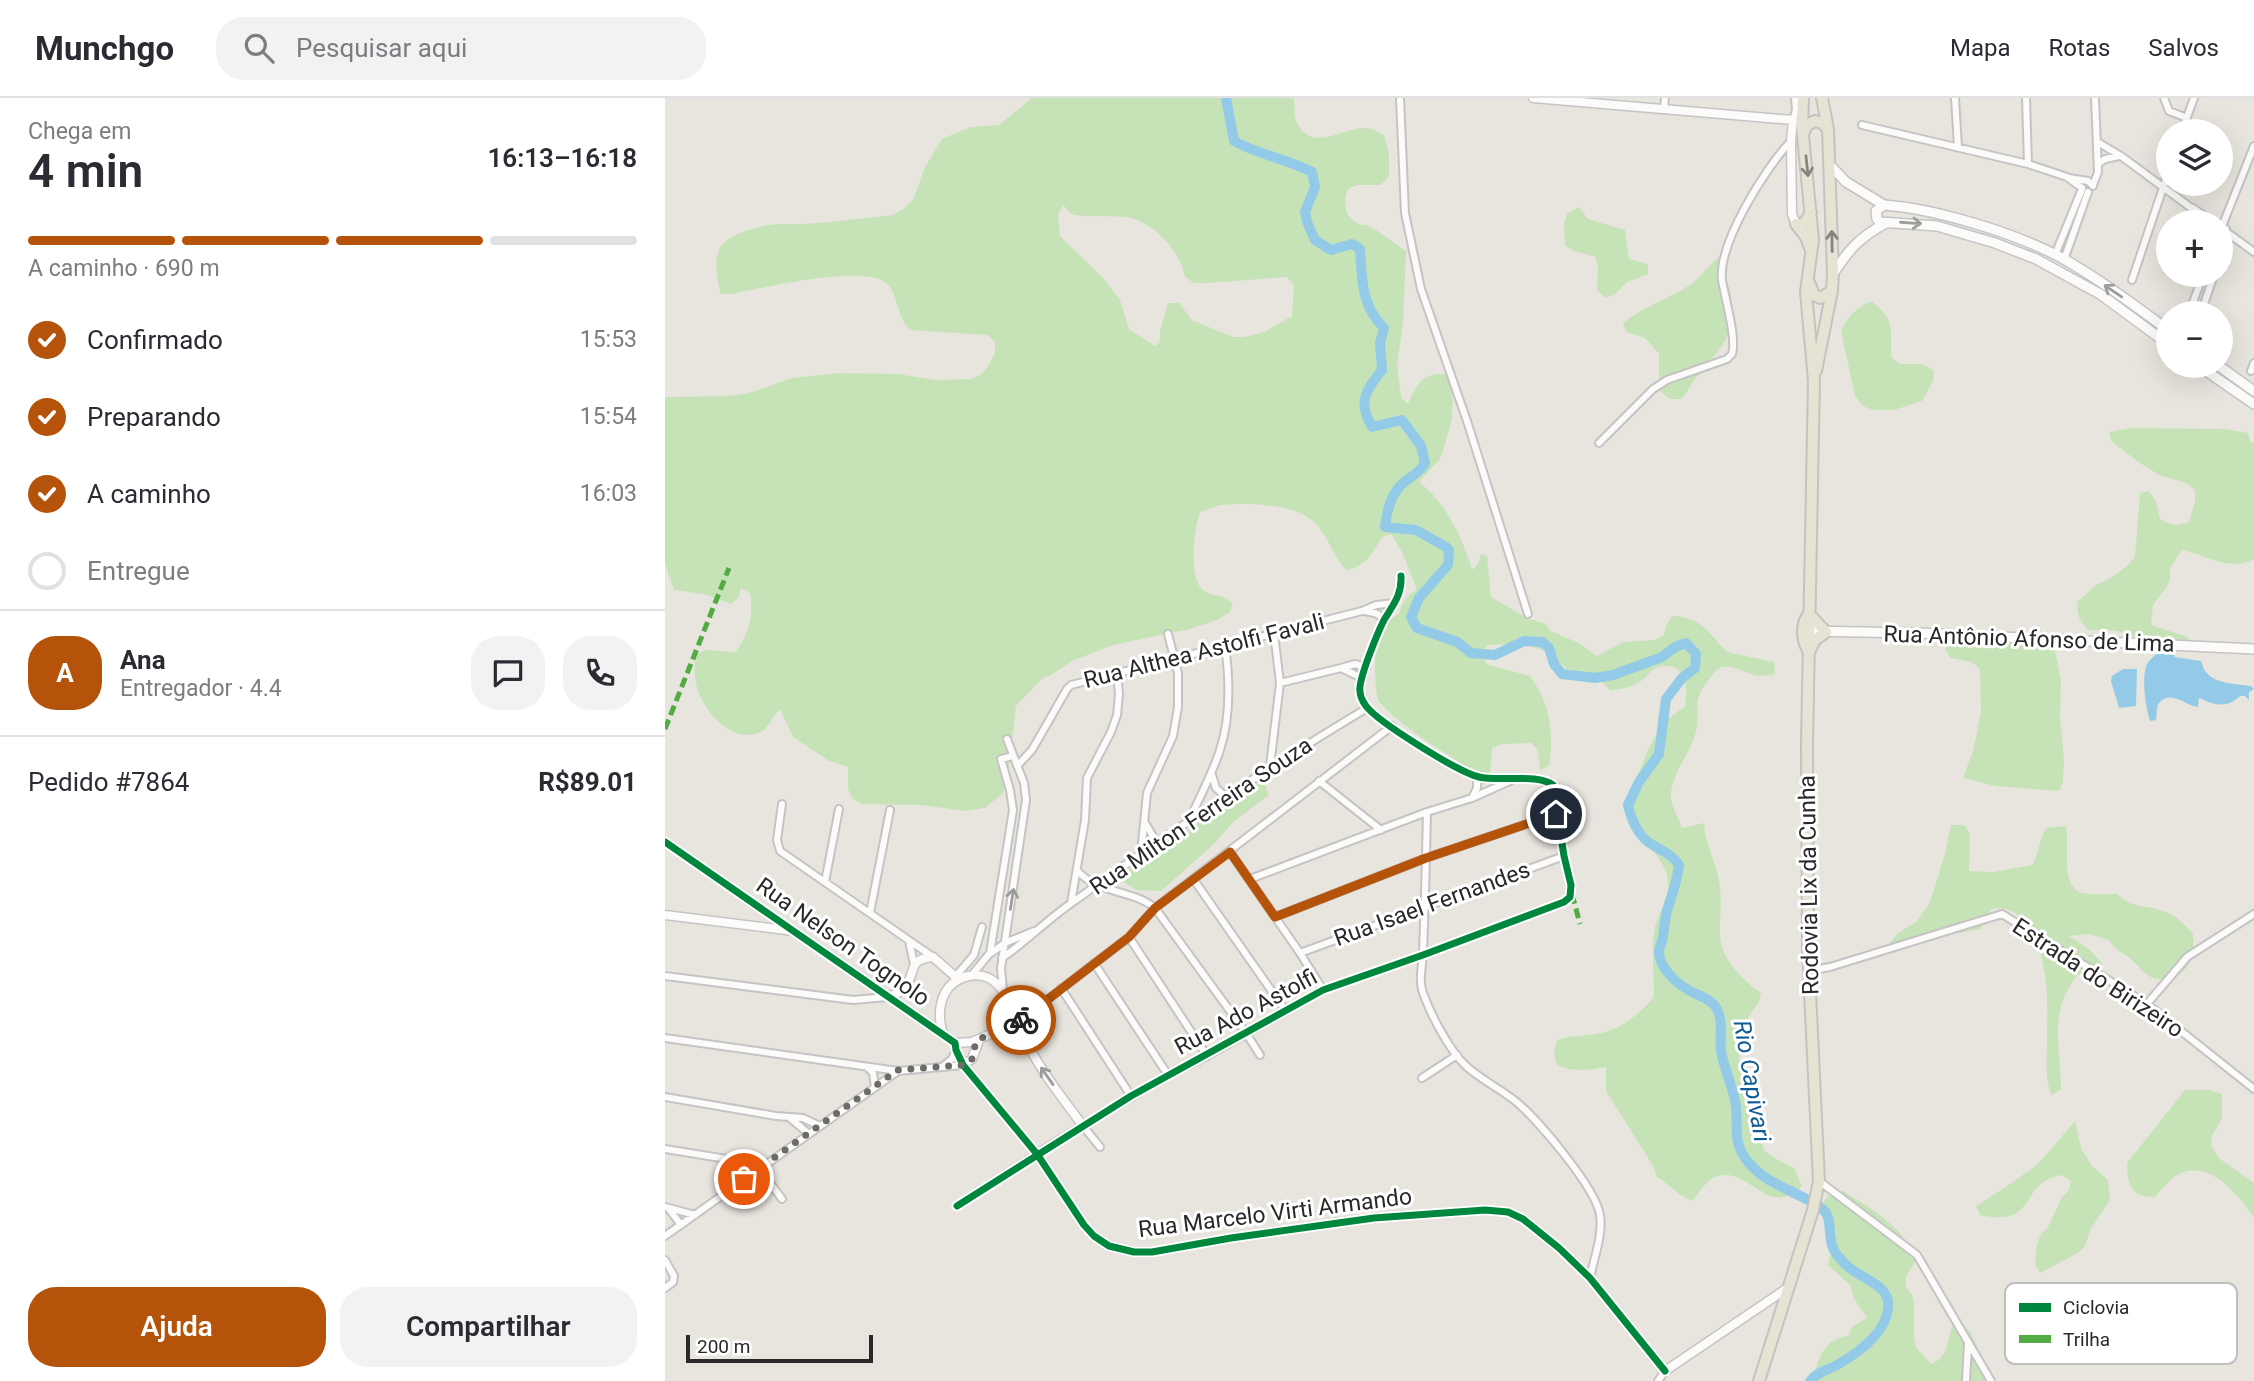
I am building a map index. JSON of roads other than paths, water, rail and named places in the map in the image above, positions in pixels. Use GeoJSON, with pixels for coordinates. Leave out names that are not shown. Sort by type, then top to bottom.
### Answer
{"type":"FeatureCollection","features":[{"type":"Feature","properties":{"kind":"main road"},"geometry":{"type":"LineString","coordinates":[[1803,98],[1813,240],[1807,275],[1807,316],[1814,381],[1809,614],[1806,617],[1806,631]]}},
{"type":"Feature","properties":{"kind":"main road"},"geometry":{"type":"LineString","coordinates":[[1814,381],[1833,274],[1828,130],[1822,98]]}},
{"type":"Feature","properties":{"kind":"main road"},"geometry":{"type":"LineString","coordinates":[[1804,132],[1807,125],[1815,121],[1822,122],[1828,130]]}},
{"type":"Feature","properties":{"kind":"main road"},"geometry":{"type":"LineString","coordinates":[[1829,163],[1846,182],[1884,205],[1968,222],[2059,257],[2156,322]]}},
{"type":"Feature","properties":{"kind":"main road"},"geometry":{"type":"LineString","coordinates":[[1884,205],[1878,207],[1876,215],[1880,222],[1937,226],[1996,243],[2036,259],[2099,294],[2156,335]]}},
{"type":"Feature","properties":{"kind":"main road"},"geometry":{"type":"LineString","coordinates":[[1796,224],[1804,224],[1811,212]]}},
{"type":"Feature","properties":{"kind":"main road"},"geometry":{"type":"LineString","coordinates":[[1833,274],[1849,250],[1865,234],[1886,223]]}},
{"type":"Feature","properties":{"kind":"main road"},"geometry":{"type":"LineString","coordinates":[[1796,224],[1806,237],[1811,251]]}},
{"type":"Feature","properties":{"kind":"main road"},"geometry":{"type":"LineString","coordinates":[[1807,275],[1814,295],[1820,298],[1832,291]]}},
{"type":"Feature","properties":{"kind":"main road"},"geometry":{"type":"LineString","coordinates":[[2233,376],[2254,391]]}},
{"type":"Feature","properties":{"kind":"main road"},"geometry":{"type":"LineString","coordinates":[[2216,378],[2254,404]]}},
{"type":"Feature","properties":{"kind":"main road"},"geometry":{"type":"LineString","coordinates":[[1809,614],[1826,632],[1815,640],[1809,652]]}},
{"type":"Feature","properties":{"kind":"main road","name":"Rua Antônio Afonso de Lima"},"geometry":{"type":"LineString","coordinates":[[1806,631],[1919,632],[2254,649]]}},
{"type":"Feature","properties":{"kind":"main road","name":"Rodovia Lix da Cunha"},"geometry":{"type":"LineString","coordinates":[[1759,1381],[1814,1210],[1819,1186],[1808,971],[1809,652],[1804,644],[1806,631]]}},
{"type":"Feature","properties":{"kind":"street"},"geometry":{"type":"LineString","coordinates":[[1400,98],[1405,213],[1421,289],[1467,421],[1528,614]]}},
{"type":"Feature","properties":{"kind":"street"},"geometry":{"type":"LineString","coordinates":[[1533,98],[1793,120]]}},
{"type":"Feature","properties":{"kind":"street"},"geometry":{"type":"LineString","coordinates":[[1664,110],[1665,98]]}},
{"type":"Feature","properties":{"kind":"street"},"geometry":{"type":"LineString","coordinates":[[1795,98],[1796,110],[1791,141],[1792,214],[1796,224]]}},
{"type":"Feature","properties":{"kind":"street"},"geometry":{"type":"LineString","coordinates":[[1955,98],[1958,147]]}},
{"type":"Feature","properties":{"kind":"street"},"geometry":{"type":"LineString","coordinates":[[2026,98],[2028,164]]}},
{"type":"Feature","properties":{"kind":"street"},"geometry":{"type":"LineString","coordinates":[[2095,98],[2098,166]]}},
{"type":"Feature","properties":{"kind":"street"},"geometry":{"type":"LineString","coordinates":[[2164,98],[2169,111],[2187,118],[2194,98]]}},
{"type":"Feature","properties":{"kind":"street"},"geometry":{"type":"LineString","coordinates":[[1863,125],[2028,164],[2086,186]]}},
{"type":"Feature","properties":{"kind":"street"},"geometry":{"type":"LineString","coordinates":[[1599,443],[1653,389],[1667,380],[1727,359],[1732,354],[1733,341],[1722,276],[1724,259],[1746,207],[1765,174],[1791,141]]}},
{"type":"Feature","properties":{"kind":"street"},"geometry":{"type":"LineString","coordinates":[[2099,143],[2156,181]]}},
{"type":"Feature","properties":{"kind":"street"},"geometry":{"type":"LineString","coordinates":[[2230,210],[2251,164],[2254,146]]}},
{"type":"Feature","properties":{"kind":"street"},"geometry":{"type":"LineString","coordinates":[[2059,257],[2086,186],[2098,166],[2110,158],[2121,156]]}},
{"type":"Feature","properties":{"kind":"street"},"geometry":{"type":"LineString","coordinates":[[2131,280],[2161,196]]}},
{"type":"Feature","properties":{"kind":"street"},"geometry":{"type":"LineString","coordinates":[[2176,196],[2195,210]]}},
{"type":"Feature","properties":{"kind":"street"},"geometry":{"type":"LineString","coordinates":[[2233,237],[2254,252]]}},
{"type":"Feature","properties":{"kind":"street"},"geometry":{"type":"LineString","coordinates":[[2251,370],[2254,363]]}},
{"type":"Feature","properties":{"kind":"street"},"geometry":{"type":"LineString","coordinates":[[1401,576],[1402,587],[1386,618],[1362,678],[1360,694],[1367,708],[1439,758],[1477,777],[1550,782],[1554,789],[1564,856]]}},
{"type":"Feature","properties":{"kind":"street","name":"Rua Althea Astolfi Favali"},"geometry":{"type":"LineString","coordinates":[[1017,766],[1032,750],[1069,687],[1175,657],[1362,611],[1376,605],[1395,603]]}},
{"type":"Feature","properties":{"kind":"street"},"geometry":{"type":"LineString","coordinates":[[1362,611],[1386,618]]}},
{"type":"Feature","properties":{"kind":"street"},"geometry":{"type":"LineString","coordinates":[[1141,853],[1147,793],[1169,747],[1175,724],[1178,689],[1175,657],[1168,634]]}},
{"type":"Feature","properties":{"kind":"street"},"geometry":{"type":"LineString","coordinates":[[1271,766],[1280,683],[1274,634]]}},
{"type":"Feature","properties":{"kind":"street"},"geometry":{"type":"LineString","coordinates":[[1189,821],[1220,750],[1228,710],[1229,680],[1225,646]]}},
{"type":"Feature","properties":{"kind":"street"},"geometry":{"type":"LineString","coordinates":[[1280,683],[1355,664],[1366,667]]}},
{"type":"Feature","properties":{"kind":"street"},"geometry":{"type":"LineString","coordinates":[[1341,668],[1362,678]]}},
{"type":"Feature","properties":{"kind":"street"},"geometry":{"type":"LineString","coordinates":[[1071,903],[1085,820],[1087,778],[1117,715],[1118,673]]}},
{"type":"Feature","properties":{"kind":"street","name":"Rua Milton Ferreira Souza"},"geometry":{"type":"LineString","coordinates":[[1002,958],[1071,903],[1141,853],[1271,766],[1367,708]]}},
{"type":"Feature","properties":{"kind":"street"},"geometry":{"type":"LineString","coordinates":[[956,1047],[1019,1022],[1129,937],[1155,908],[1392,726]]}},
{"type":"Feature","properties":{"kind":"street"},"geometry":{"type":"LineString","coordinates":[[1007,739],[1024,783],[1026,800],[1002,958],[1003,990],[1038,1064],[1100,1147]]}},
{"type":"Feature","properties":{"kind":"street"},"geometry":{"type":"LineString","coordinates":[[971,976],[990,953],[1013,810],[1001,759],[1013,756]]}},
{"type":"Feature","properties":{"kind":"street"},"geometry":{"type":"LineString","coordinates":[[1212,773],[1213,784],[1226,797]]}},
{"type":"Feature","properties":{"kind":"street"},"geometry":{"type":"LineString","coordinates":[[1472,798],[1477,788],[1477,777]]}},
{"type":"Feature","properties":{"kind":"street"},"geometry":{"type":"LineString","coordinates":[[1250,879],[1427,812],[1472,798],[1513,780]]}},
{"type":"Feature","properties":{"kind":"street"},"geometry":{"type":"LineString","coordinates":[[1319,781],[1381,831]]}},
{"type":"Feature","properties":{"kind":"street"},"geometry":{"type":"LineString","coordinates":[[1201,794],[1210,807]]}},
{"type":"Feature","properties":{"kind":"street"},"geometry":{"type":"LineString","coordinates":[[782,804],[778,848],[933,957],[957,978],[986,977],[1003,990]]}},
{"type":"Feature","properties":{"kind":"street"},"geometry":{"type":"LineString","coordinates":[[825,882],[839,809]]}},
{"type":"Feature","properties":{"kind":"street"},"geometry":{"type":"LineString","coordinates":[[870,914],[890,810]]}},
{"type":"Feature","properties":{"kind":"street"},"geometry":{"type":"LineString","coordinates":[[1427,812],[1420,983],[1435,1020],[1467,1068],[1534,1117],[1576,1170],[1597,1204],[1600,1228],[1590,1278]]}},
{"type":"Feature","properties":{"kind":"street"},"geometry":{"type":"LineString","coordinates":[[1275,917],[1426,858],[1556,814]]}},
{"type":"Feature","properties":{"kind":"street"},"geometry":{"type":"LineString","coordinates":[[1145,823],[1157,843]]}},
{"type":"Feature","properties":{"kind":"street","name":"Rua Nelson Tognolo"},"geometry":{"type":"LineString","coordinates":[[665,842],[943,1035],[956,1047]]}},
{"type":"Feature","properties":{"kind":"street"},"geometry":{"type":"LineString","coordinates":[[1230,852],[1323,990]]}},
{"type":"Feature","properties":{"kind":"street","name":"Rua Ado Astolfi"},"geometry":{"type":"LineString","coordinates":[[957,1206],[1132,1096],[1323,990],[1423,956],[1564,902],[1572,894],[1564,856]]}},
{"type":"Feature","properties":{"kind":"street","name":"Rua Isael Fernandes"},"geometry":{"type":"LineString","coordinates":[[1300,953],[1564,856]]}},
{"type":"Feature","properties":{"kind":"street"},"geometry":{"type":"LineString","coordinates":[[1077,870],[1097,886],[1144,899],[1155,908],[1247,1033],[1260,1055]]}},
{"type":"Feature","properties":{"kind":"street"},"geometry":{"type":"LineString","coordinates":[[1194,880],[1285,1010]]}},
{"type":"Feature","properties":{"kind":"street"},"geometry":{"type":"LineString","coordinates":[[1074,884],[1087,892]]}},
{"type":"Feature","properties":{"kind":"street","name":"Estrada do Birizeiro"},"geometry":{"type":"LineString","coordinates":[[1808,971],[1830,967],[2002,914],[2147,1004],[2254,1089]]}},
{"type":"Feature","properties":{"kind":"street"},"geometry":{"type":"LineString","coordinates":[[2147,1004],[2187,957],[2254,914]]}},
{"type":"Feature","properties":{"kind":"street"},"geometry":{"type":"LineString","coordinates":[[665,915],[794,931]]}},
{"type":"Feature","properties":{"kind":"street"},"geometry":{"type":"LineString","coordinates":[[943,1035],[940,1023],[941,1004],[946,992],[974,955],[982,927]]}},
{"type":"Feature","properties":{"kind":"street","name":"Rua Milton Ferreira Souza"},"geometry":{"type":"LineString","coordinates":[[990,953],[1005,943],[1039,929]]}},
{"type":"Feature","properties":{"kind":"street"},"geometry":{"type":"LineString","coordinates":[[1129,937],[1207,1056]]}},
{"type":"Feature","properties":{"kind":"street"},"geometry":{"type":"LineString","coordinates":[[909,941],[914,964]]}},
{"type":"Feature","properties":{"kind":"street"},"geometry":{"type":"LineString","coordinates":[[665,976],[853,1000],[887,997],[899,993],[906,987],[914,964],[921,958],[933,957]]}},
{"type":"Feature","properties":{"kind":"street"},"geometry":{"type":"LineString","coordinates":[[1094,963],[1168,1075]]}},
{"type":"Feature","properties":{"kind":"street"},"geometry":{"type":"LineString","coordinates":[[1061,988],[1132,1096]]}},
{"type":"Feature","properties":{"kind":"street"},"geometry":{"type":"LineString","coordinates":[[1010,1008],[1020,1013],[1032,1012]]}},
{"type":"Feature","properties":{"kind":"street"},"geometry":{"type":"LineString","coordinates":[[1006,1029],[1010,1008]]}},
{"type":"Feature","properties":{"kind":"street"},"geometry":{"type":"LineString","coordinates":[[665,1038],[898,1070],[963,1065],[972,1059],[980,1039]]}},
{"type":"Feature","properties":{"kind":"street"},"geometry":{"type":"LineString","coordinates":[[956,1047],[963,1065]]}},
{"type":"Feature","properties":{"kind":"street"},"geometry":{"type":"LineString","coordinates":[[942,1067],[951,1061],[956,1047]]}},
{"type":"Feature","properties":{"kind":"street"},"geometry":{"type":"LineString","coordinates":[[1422,1078],[1457,1055]]}},
{"type":"Feature","properties":{"kind":"street","name":"Rua Marcelo Virti Armando"},"geometry":{"type":"LineString","coordinates":[[963,1065],[1037,1154],[1094,1236],[1120,1250],[1152,1252],[1374,1218],[1497,1210],[1508,1212],[1523,1219],[1590,1278],[1665,1371]]}},
{"type":"Feature","properties":{"kind":"street"},"geometry":{"type":"LineString","coordinates":[[865,1066],[873,1073],[875,1087]]}},
{"type":"Feature","properties":{"kind":"street"},"geometry":{"type":"LineString","coordinates":[[665,1236],[898,1070]]}},
{"type":"Feature","properties":{"kind":"street"},"geometry":{"type":"LineString","coordinates":[[665,1097],[803,1118],[820,1126]]}},
{"type":"Feature","properties":{"kind":"street"},"geometry":{"type":"LineString","coordinates":[[788,1117],[809,1134]]}},
{"type":"Feature","properties":{"kind":"street"},"geometry":{"type":"LineString","coordinates":[[665,1149],[742,1162],[764,1175],[782,1199]]}},
{"type":"Feature","properties":{"kind":"street"},"geometry":{"type":"LineString","coordinates":[[726,1160],[738,1168],[744,1179]]}},
{"type":"Feature","properties":{"kind":"street"},"geometry":{"type":"LineString","coordinates":[[1819,1186],[1916,1255],[1991,1381]]}},
{"type":"Feature","properties":{"kind":"street"},"geometry":{"type":"LineString","coordinates":[[667,1208],[695,1214]]}},
{"type":"Feature","properties":{"kind":"street"},"geometry":{"type":"LineString","coordinates":[[667,1208],[681,1225]]}},
{"type":"Feature","properties":{"kind":"street"},"geometry":{"type":"LineString","coordinates":[[665,1260],[674,1276],[673,1282],[665,1288]]}},
{"type":"Feature","properties":{"kind":"street"},"geometry":{"type":"LineString","coordinates":[[1658,1381],[1665,1371],[1790,1286]]}},
{"type":"Feature","properties":{"kind":"street"},"geometry":{"type":"LineString","coordinates":[[1966,1381],[1968,1342]]}},
{"type":"Feature","properties":{"kind":"water"},"geometry":{"type":"Polygon","coordinates":[[[2159,651],[2172,652],[2175,657],[2201,661],[2210,676],[2221,681],[2251,686],[2254,689],[2249,692],[2249,700],[2240,696],[2230,703],[2220,704],[2199,698],[2198,707],[2168,698],[2158,704],[2156,720],[2150,721],[2144,677],[2148,662],[2159,651]]]}},
{"type":"Feature","properties":{"kind":"water"},"geometry":{"type":"Polygon","coordinates":[[[2123,669],[2137,669],[2136,706],[2119,708],[2111,681],[2112,676],[2123,669]]]}},
{"type":"Feature","properties":{"kind":"waterway","name":"Rio Capivari"},"geometry":{"type":"LineString","coordinates":[[1226,98],[1234,141],[1312,172],[1315,187],[1305,212],[1315,240],[1331,250],[1352,244],[1360,249],[1362,281],[1367,301],[1376,320],[1384,328],[1380,343],[1382,370],[1365,397],[1367,418],[1372,427],[1402,420],[1421,446],[1425,463],[1394,494],[1385,527],[1416,530],[1449,550],[1448,565],[1419,598],[1411,617],[1417,628],[1457,642],[1471,653],[1495,655],[1524,641],[1542,642],[1549,648],[1554,664],[1562,674],[1595,678],[1613,675],[1662,657],[1686,643],[1696,654],[1695,668],[1682,678],[1666,699],[1659,754],[1639,782],[1628,805],[1643,837],[1679,865],[1666,914],[1660,958],[1673,978],[1711,1002],[1717,1009],[1721,1025],[1721,1051],[1735,1100],[1737,1139],[1741,1152],[1761,1174],[1825,1211],[1836,1254],[1850,1269],[1880,1287],[1888,1300],[1886,1318],[1876,1335],[1853,1355],[1810,1381]]}}]}
